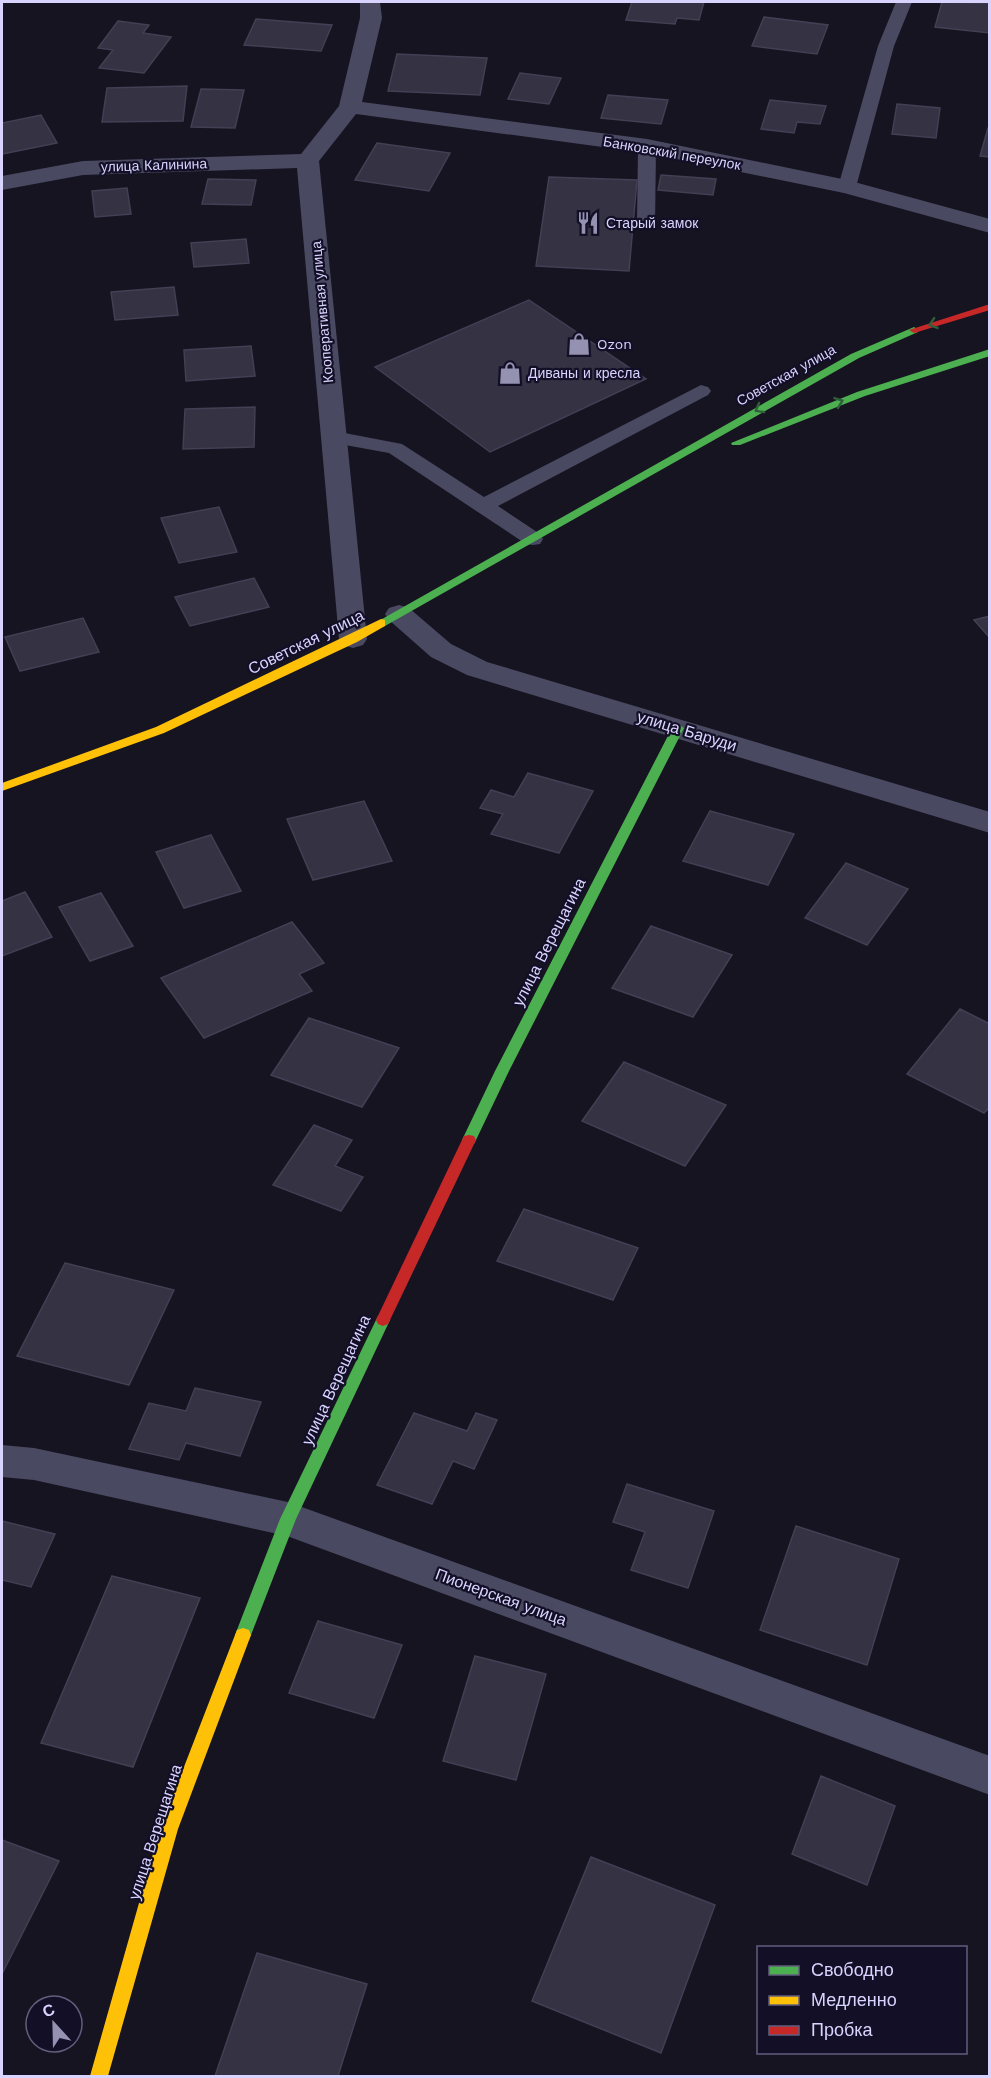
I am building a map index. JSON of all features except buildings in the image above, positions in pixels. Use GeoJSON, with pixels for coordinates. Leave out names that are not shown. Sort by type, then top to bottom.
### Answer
{"type":"FeatureCollection","features":[{"type":"Feature","properties":{"kind":"main road","name":"Советская улица"},"geometry":{"type":"LineString","coordinates":[[2,787],[160,730],[353,639],[855,356],[911,331],[990,307]]}},
{"type":"Feature","properties":{"kind":"main road","name":"Советская улица"},"geometry":{"type":"LineString","coordinates":[[610,496],[794,418],[915,374],[990,352]]}},
{"type":"Feature","properties":{"kind":"main road","name":"улица Верещагина"},"geometry":{"type":"LineString","coordinates":[[99,2076],[169,1829],[288,1519],[502,1071],[678,728]]}},
{"type":"Feature","properties":{"kind":"street"},"geometry":{"type":"LineString","coordinates":[[308,161],[350,107],[371,18],[370,2]]}},
{"type":"Feature","properties":{"kind":"street","name":"Банковский переулок"},"geometry":{"type":"LineString","coordinates":[[350,107],[647,146],[848,187],[990,226]]}},
{"type":"Feature","properties":{"kind":"street","name":"улица Калинина"},"geometry":{"type":"LineString","coordinates":[[2,183],[84,168],[308,161]]}},
{"type":"Feature","properties":{"kind":"street","name":"Кооперативная улица"},"geometry":{"type":"LineString","coordinates":[[308,161],[353,639]]}},
{"type":"Feature","properties":{"kind":"street","name":"улица Баруди"},"geometry":{"type":"LineString","coordinates":[[399,614],[432,646],[465,664],[990,823]]}},
{"type":"Feature","properties":{"kind":"street","name":"Пионерская улица"},"geometry":{"type":"LineString","coordinates":[[2,1461],[34,1464],[288,1519],[990,1776]]}},
{"type":"Feature","properties":{"kind":"lane"},"geometry":{"type":"LineString","coordinates":[[848,187],[886,46],[904,2]]}},
{"type":"Feature","properties":{"kind":"lane"},"geometry":{"type":"LineString","coordinates":[[646,225],[647,146]]}},
{"type":"Feature","properties":{"kind":"lane"},"geometry":{"type":"LineString","coordinates":[[483,506],[701,391]]}},
{"type":"Feature","properties":{"kind":"lane"},"geometry":{"type":"LineString","coordinates":[[334,437],[395,448],[533,539]]}},
{"type":"Feature","properties":{"kind":"traffic: fast"},"geometry":{"type":"LineString","coordinates":[[381,623],[855,356],[914,330]]}},
{"type":"Feature","properties":{"kind":"traffic: fast"},"geometry":{"type":"LineString","coordinates":[[736,443],[861,394],[990,352]]}},
{"type":"Feature","properties":{"kind":"traffic: fast"},"geometry":{"type":"LineString","coordinates":[[469,1140],[678,728]]}},
{"type":"Feature","properties":{"kind":"traffic: fast"},"geometry":{"type":"LineString","coordinates":[[243,1635],[288,1519],[383,1320]]}},
{"type":"Feature","properties":{"kind":"traffic: slow"},"geometry":{"type":"LineString","coordinates":[[2,787],[160,730],[353,639],[381,623]]}},
{"type":"Feature","properties":{"kind":"traffic: slow"},"geometry":{"type":"LineString","coordinates":[[99,2076],[169,1829],[243,1635]]}},
{"type":"Feature","properties":{"kind":"traffic: jam"},"geometry":{"type":"LineString","coordinates":[[914,330],[990,307]]}},
{"type":"Feature","properties":{"kind":"traffic: jam"},"geometry":{"type":"LineString","coordinates":[[383,1320],[469,1140]]}},
{"type":"Feature","properties":{"kind":"place","name":"Старый замок"},"geometry":{"type":"Point","coordinates":[588,223]}},
{"type":"Feature","properties":{"kind":"place","name":"Ozon"},"geometry":{"type":"Point","coordinates":[579,344]}},
{"type":"Feature","properties":{"kind":"place","name":"Диваны и кресла"},"geometry":{"type":"Point","coordinates":[510,373]}}]}
